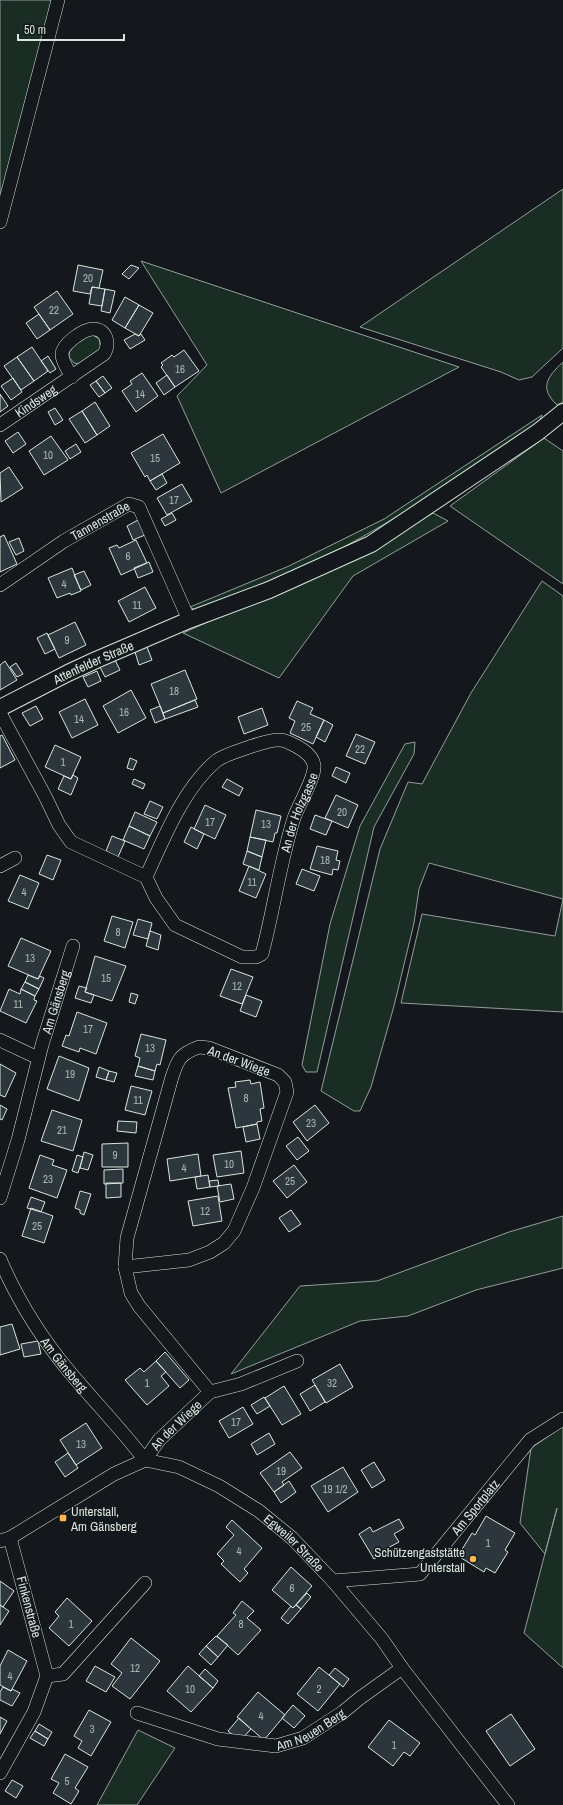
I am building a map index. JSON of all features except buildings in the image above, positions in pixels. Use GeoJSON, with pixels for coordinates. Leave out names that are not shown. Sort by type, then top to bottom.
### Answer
{"type":"FeatureCollection","features":[{"type":"Feature","properties":{"kind":"street"},"geometry":{"type":"LineString","coordinates":[[1,219],[58,0]]}},
{"type":"Feature","properties":{"kind":"street","name":"Kindsweg"},"geometry":{"type":"LineString","coordinates":[[0,425],[72,376]]}},
{"type":"Feature","properties":{"kind":"street","name":"Attenfelder Straße"},"geometry":{"type":"LineString","coordinates":[[0,708],[68,673],[189,620],[269,590],[372,544],[538,432],[563,412]]}},
{"type":"Feature","properties":{"kind":"street","name":"Tannenstraße"},"geometry":{"type":"LineString","coordinates":[[0,585],[64,541],[129,504],[139,507],[162,556],[189,620]]}},
{"type":"Feature","properties":{"kind":"street"},"geometry":{"type":"LineString","coordinates":[[0,713],[59,825],[71,842],[146,877]]}},
{"type":"Feature","properties":{"kind":"street","name":"An der Holzgasse"},"geometry":{"type":"LineString","coordinates":[[271,740],[285,741],[295,745],[311,758],[314,765],[314,774],[295,817],[286,845],[262,954],[256,957],[242,957],[175,926],[156,898],[146,877],[169,827],[196,783],[217,760],[271,740]]}},
{"type":"Feature","properties":{"kind":"street"},"geometry":{"type":"LineString","coordinates":[[0,866],[15,858]]}},
{"type":"Feature","properties":{"kind":"street","name":"Am Gänsberg"},"geometry":{"type":"LineString","coordinates":[[0,1198],[18,1140],[38,1058],[73,946]]}},
{"type":"Feature","properties":{"kind":"street"},"geometry":{"type":"LineString","coordinates":[[0,1040],[38,1058]]}},
{"type":"Feature","properties":{"kind":"street","name":"An der Wiege"},"geometry":{"type":"LineString","coordinates":[[125,1267],[178,1263],[200,1257],[224,1243],[234,1230],[253,1188],[287,1092],[285,1082],[278,1075],[209,1048],[198,1047],[186,1052],[178,1060],[127,1238],[125,1267],[131,1293],[139,1306],[210,1392]]}},
{"type":"Feature","properties":{"kind":"street","name":"Am Gänsberg"},"geometry":{"type":"LineString","coordinates":[[0,1259],[12,1288],[32,1322],[67,1369],[145,1460]]}},
{"type":"Feature","properties":{"kind":"street","name":"An der Wiege"},"geometry":{"type":"LineString","coordinates":[[145,1460],[159,1440],[210,1392],[242,1384],[297,1361]]}},
{"type":"Feature","properties":{"kind":"street","name":"Am Sportplatz"},"geometry":{"type":"LineString","coordinates":[[332,1581],[420,1574],[530,1440],[563,1419]]}},
{"type":"Feature","properties":{"kind":"street"},"geometry":{"type":"LineString","coordinates":[[5,1539],[114,1474],[145,1460]]}},
{"type":"Feature","properties":{"kind":"street","name":"Egweiler Straße"},"geometry":{"type":"LineString","coordinates":[[145,1460],[179,1467],[219,1486],[259,1511],[292,1538],[382,1638],[402,1668],[508,1805]]}},
{"type":"Feature","properties":{"kind":"street","name":"Finkenstraße"},"geometry":{"type":"LineString","coordinates":[[5,1539],[47,1676]]}},
{"type":"Feature","properties":{"kind":"street"},"geometry":{"type":"LineString","coordinates":[[0,1773],[34,1712],[47,1676],[63,1674],[145,1583]]}},
{"type":"Feature","properties":{"kind":"street","name":"Am Neuen Berg"},"geometry":{"type":"LineString","coordinates":[[137,1713],[218,1739],[276,1746],[303,1738],[343,1712],[402,1668]]}},
{"type":"Feature","properties":{"kind":"green space"},"geometry":{"type":"Polygon","coordinates":[[[0,0],[52,0],[0,201],[0,0]]]}},
{"type":"Feature","properties":{"kind":"green space"},"geometry":{"type":"Polygon","coordinates":[[[563,189],[563,348],[532,377],[519,380],[501,372],[360,327],[563,189]]]}},
{"type":"Feature","properties":{"kind":"green space"},"geometry":{"type":"Polygon","coordinates":[[[141,261],[459,367],[221,493],[177,396],[207,365],[141,261]]]}},
{"type":"Feature","properties":{"kind":"green space"},"geometry":{"type":"Polygon","coordinates":[[[87,335],[93,335],[99,339],[101,349],[81,364],[74,363],[69,357],[70,347],[87,335]]]}},
{"type":"Feature","properties":{"kind":"green space"},"geometry":{"type":"Polygon","coordinates":[[[563,362],[563,402],[557,405],[548,393],[547,383],[549,378],[563,362]]]}},
{"type":"Feature","properties":{"kind":"green space"},"geometry":{"type":"Polygon","coordinates":[[[542,415],[539,422],[461,476],[382,526],[355,541],[311,564],[262,585],[195,610],[190,607],[289,566],[384,519],[542,415]]]}},
{"type":"Feature","properties":{"kind":"green space"},"geometry":{"type":"Polygon","coordinates":[[[544,438],[563,451],[563,584],[450,506],[544,438]]]}},
{"type":"Feature","properties":{"kind":"green space"},"geometry":{"type":"Polygon","coordinates":[[[433,513],[448,521],[353,576],[279,678],[183,633],[338,564],[433,513]]]}},
{"type":"Feature","properties":{"kind":"green space"},"geometry":{"type":"Polygon","coordinates":[[[542,581],[563,596],[563,899],[429,863],[419,889],[414,923],[394,1006],[371,1087],[360,1111],[354,1111],[321,1091],[380,849],[408,782],[422,784],[471,693],[542,581]]]}},
{"type":"Feature","properties":{"kind":"green space"},"geometry":{"type":"Polygon","coordinates":[[[415,742],[414,754],[374,827],[317,1072],[306,1072],[302,1065],[330,924],[360,826],[405,744],[415,742]]]}},
{"type":"Feature","properties":{"kind":"green space"},"geometry":{"type":"Polygon","coordinates":[[[563,899],[563,1012],[401,1003],[422,914],[555,936],[563,899]]]}},
{"type":"Feature","properties":{"kind":"green space"},"geometry":{"type":"Polygon","coordinates":[[[563,1216],[563,1268],[476,1290],[408,1316],[360,1321],[231,1374],[300,1286],[377,1281],[509,1232],[563,1216]]]}},
{"type":"Feature","properties":{"kind":"green space"},"geometry":{"type":"Polygon","coordinates":[[[563,1426],[563,1668],[524,1633],[545,1554],[520,1523],[531,1448],[563,1426]]]}},
{"type":"Feature","properties":{"kind":"green space"},"geometry":{"type":"Polygon","coordinates":[[[138,1730],[175,1748],[137,1805],[97,1805],[138,1730]]]}},
{"type":"Feature","properties":{"kind":"place","name":"Unterstall, Am Gänsberg"},"geometry":{"type":"Point","coordinates":[63,1518]}},
{"type":"Feature","properties":{"kind":"place","name":"Schützengaststätte Unterstall"},"geometry":{"type":"Point","coordinates":[473,1559]}}]}
